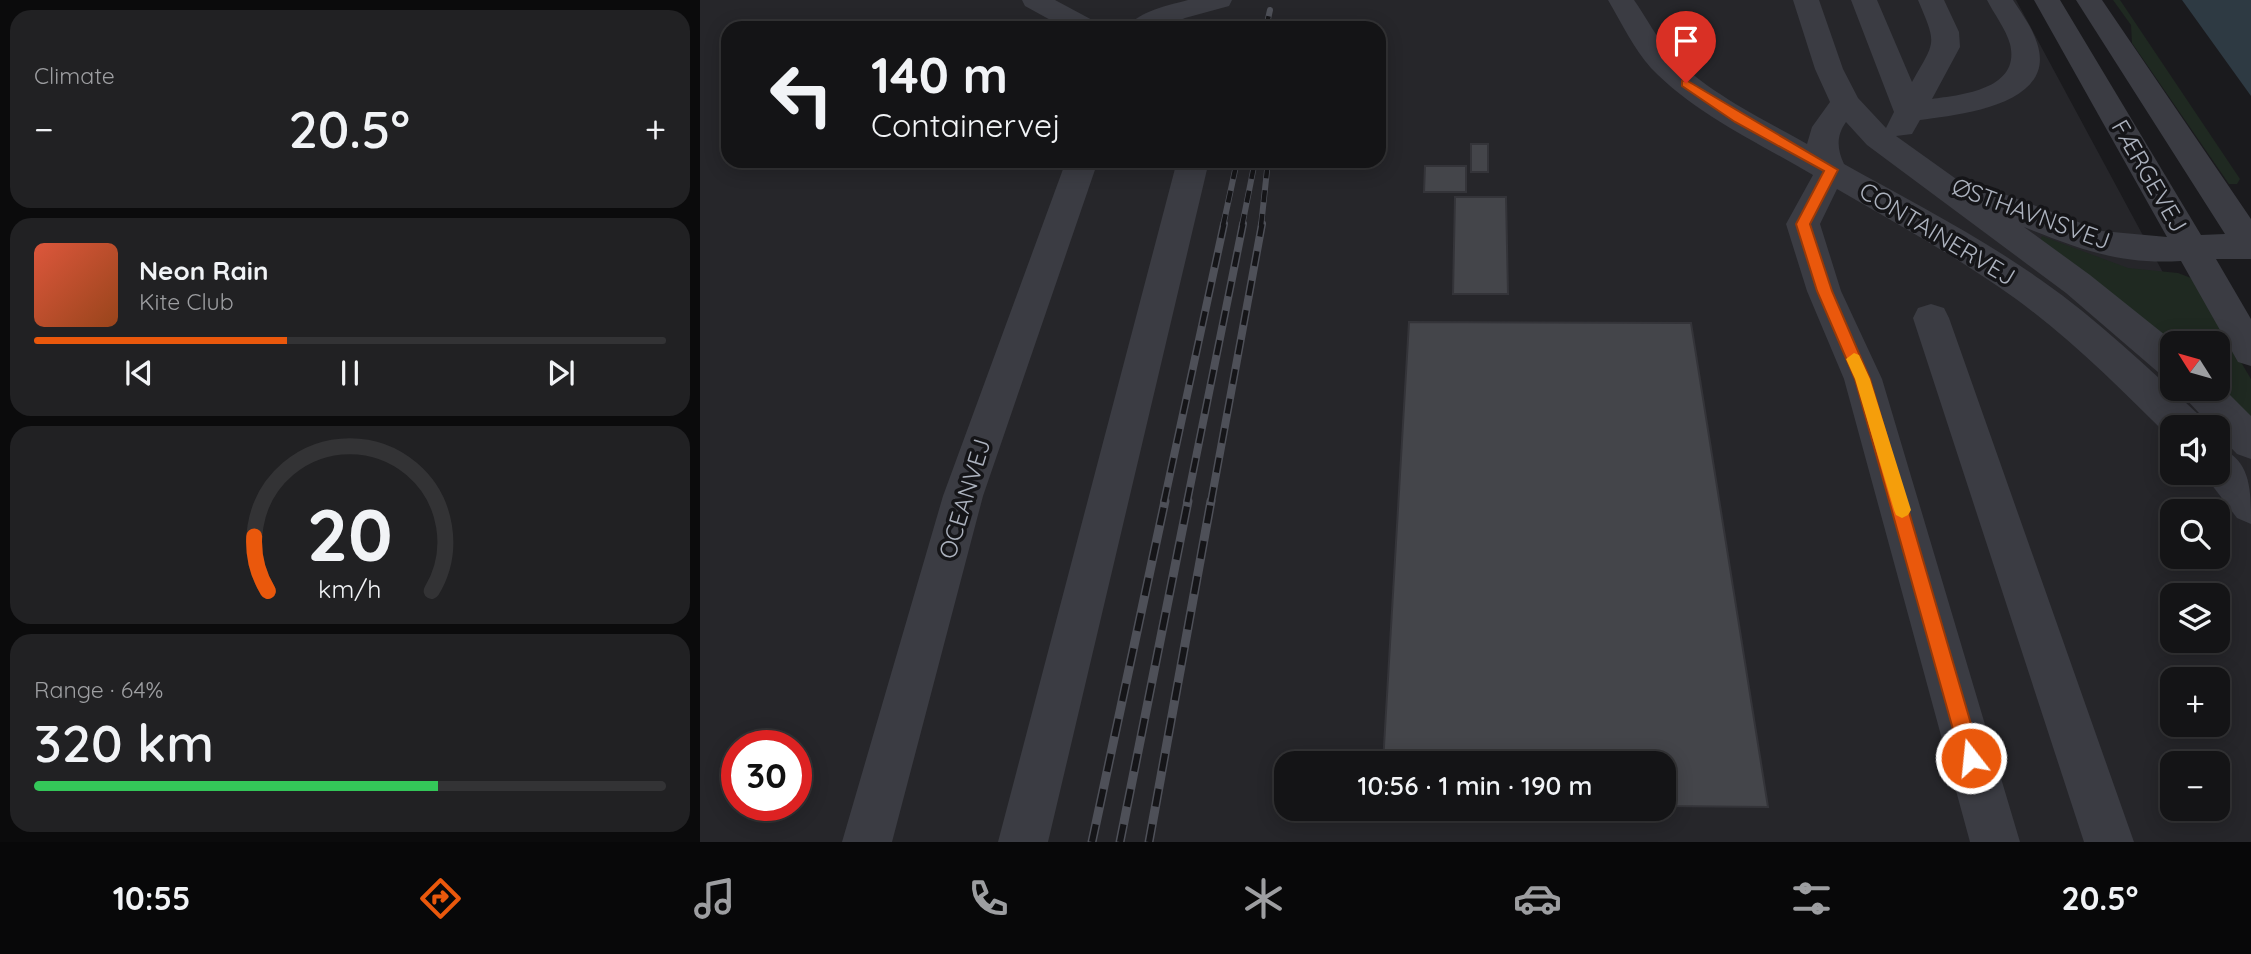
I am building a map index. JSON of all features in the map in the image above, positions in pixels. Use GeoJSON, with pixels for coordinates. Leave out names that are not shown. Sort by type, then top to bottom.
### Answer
{"type":"FeatureCollection","features":[{"type":"Feature","properties":{"kind":"street"},"geometry":{"type":"LineString","coordinates":[[1035,0],[1073,21]]}},
{"type":"Feature","properties":{"kind":"street"},"geometry":{"type":"LineString","coordinates":[[1123,21],[1139,0]]}},
{"type":"Feature","properties":{"kind":"street"},"geometry":{"type":"LineString","coordinates":[[1156,21],[1175,12],[1219,0]]}},
{"type":"Feature","properties":{"kind":"street","name":"CONTAINERVEJ"},"geometry":{"type":"LineString","coordinates":[[1621,0],[1660,60],[1686,83],[1740,119],[1867,190],[2029,290],[2116,360],[2173,415]]}},
{"type":"Feature","properties":{"kind":"street","name":"ØSTHAVNSVEJ"},"geometry":{"type":"LineString","coordinates":[[1806,0],[1829,69],[1846,103],[1893,150],[2078,284],[2160,352]]}},
{"type":"Feature","properties":{"kind":"street"},"geometry":{"type":"LineString","coordinates":[[1864,0],[1909,112]]}},
{"type":"Feature","properties":{"kind":"street"},"geometry":{"type":"LineString","coordinates":[[1867,190],[1893,150],[1909,112],[1946,47],[1945,32],[1931,0]]}},
{"type":"Feature","properties":{"kind":"street"},"geometry":{"type":"LineString","coordinates":[[1909,112],[1993,97],[2011,88],[2021,75],[2025,59],[2024,45],[2000,0]]}},
{"type":"Feature","properties":{"kind":"street","name":"FÆRGEVEJ"},"geometry":{"type":"LineString","coordinates":[[2047,0],[2251,351]]}},
{"type":"Feature","properties":{"kind":"street","name":"FÆRGEVEJ"},"geometry":{"type":"LineString","coordinates":[[2089,0],[2251,246]]}},
{"type":"Feature","properties":{"kind":"street"},"geometry":{"type":"LineString","coordinates":[[1846,103],[1825,131],[1822,154],[1831,170],[1803,224],[1824,291],[1863,379],[1995,842]]}},
{"type":"Feature","properties":{"kind":"street","name":"OCEANVEJ"},"geometry":{"type":"LineString","coordinates":[[867,842],[963,496],[1080,168]]}},
{"type":"Feature","properties":{"kind":"street"},"geometry":{"type":"LineString","coordinates":[[1023,842],[1191,168]]}},
{"type":"Feature","properties":{"kind":"street","name":"ØSTHAVNSVEJ"},"geometry":{"type":"LineString","coordinates":[[1937,180],[2099,243],[2155,250],[2251,246]]}},
{"type":"Feature","properties":{"kind":"street"},"geometry":{"type":"LineString","coordinates":[[1931,318],[2109,842]]}},
{"type":"Feature","properties":{"kind":"street"},"geometry":{"type":"LineString","coordinates":[[2212,401],[2251,442]]}},
{"type":"Feature","properties":{"kind":"street"},"geometry":{"type":"LineString","coordinates":[[2230,479],[2251,505]]}},
{"type":"Feature","properties":{"kind":"shaded area"},"geometry":{"type":"Polygon","coordinates":[[[700,0],[2016,0],[2195,331],[2160,331],[2160,401],[2228,401],[2251,429],[2251,842],[700,842],[700,0]]]}},
{"type":"Feature","properties":{"kind":"shaded area"},"geometry":{"type":"Polygon","coordinates":[[[2113,0],[2120,0],[2240,179],[2237,184],[2229,184],[2132,43],[2131,25],[2113,0]]]}},
{"type":"Feature","properties":{"kind":"shaded area"},"geometry":{"type":"Polygon","coordinates":[[[2182,0],[2251,0],[2251,96],[2182,0]]]}},
{"type":"Feature","properties":{"kind":"shaded area"},"geometry":{"type":"Polygon","coordinates":[[[2042,236],[2128,268],[2178,273],[2191,278],[2222,331],[2160,331],[2160,334],[2040,241],[2042,236]]]}},
{"type":"Feature","properties":{"kind":"shaded area"},"geometry":{"type":"Polygon","coordinates":[[[2230,344],[2251,379],[2251,424],[2229,401],[2230,344]]]}},
{"type":"Feature","properties":{"kind":"building"},"geometry":{"type":"Polygon","coordinates":[[[1471,144],[1488,144],[1488,172],[1471,172],[1471,144]]]}},
{"type":"Feature","properties":{"kind":"building"},"geometry":{"type":"Polygon","coordinates":[[[1425,166],[1466,166],[1466,192],[1424,192],[1425,166]]]}},
{"type":"Feature","properties":{"kind":"building"},"geometry":{"type":"Polygon","coordinates":[[[1455,197],[1506,197],[1508,294],[1453,294],[1455,197]]]}},
{"type":"Feature","properties":{"kind":"building"},"geometry":{"type":"Polygon","coordinates":[[[1409,322],[1691,323],[1768,807],[1676,806],[1676,751],[1384,751],[1409,322]]]}},
{"type":"Feature","properties":{"kind":"railway"},"geometry":{"type":"LineString","coordinates":[[1268,21],[1270,10]]}},
{"type":"Feature","properties":{"kind":"railway"},"geometry":{"type":"LineString","coordinates":[[1223,226],[1235,168]]}},
{"type":"Feature","properties":{"kind":"railway"},"geometry":{"type":"LineString","coordinates":[[1242,226],[1254,168]]}},
{"type":"Feature","properties":{"kind":"railway"},"geometry":{"type":"LineString","coordinates":[[1261,226],[1267,168]]}},
{"type":"Feature","properties":{"kind":"railway"},"geometry":{"type":"LineString","coordinates":[[1164,502],[1224,224]]}},
{"type":"Feature","properties":{"kind":"railway"},"geometry":{"type":"LineString","coordinates":[[1187,502],[1243,224]]}},
{"type":"Feature","properties":{"kind":"railway"},"geometry":{"type":"LineString","coordinates":[[1211,502],[1262,224]]}},
{"type":"Feature","properties":{"kind":"railway"},"geometry":{"type":"LineString","coordinates":[[1092,842],[1165,501]]}},
{"type":"Feature","properties":{"kind":"railway"},"geometry":{"type":"LineString","coordinates":[[1120,842],[1188,501]]}},
{"type":"Feature","properties":{"kind":"railway"},"geometry":{"type":"LineString","coordinates":[[1149,842],[1211,501]]}},
{"type":"Feature","properties":{"kind":"slow traffic"},"geometry":{"type":"LineString","coordinates":[[1854,359],[1863,379],[1902,510]]}},
{"type":"Feature","properties":{"kind":"route"},"geometry":{"type":"LineString","coordinates":[[1686,83],[1740,119],[1831,170],[1803,224],[1824,291],[1863,379],[1971,758]]}}]}
